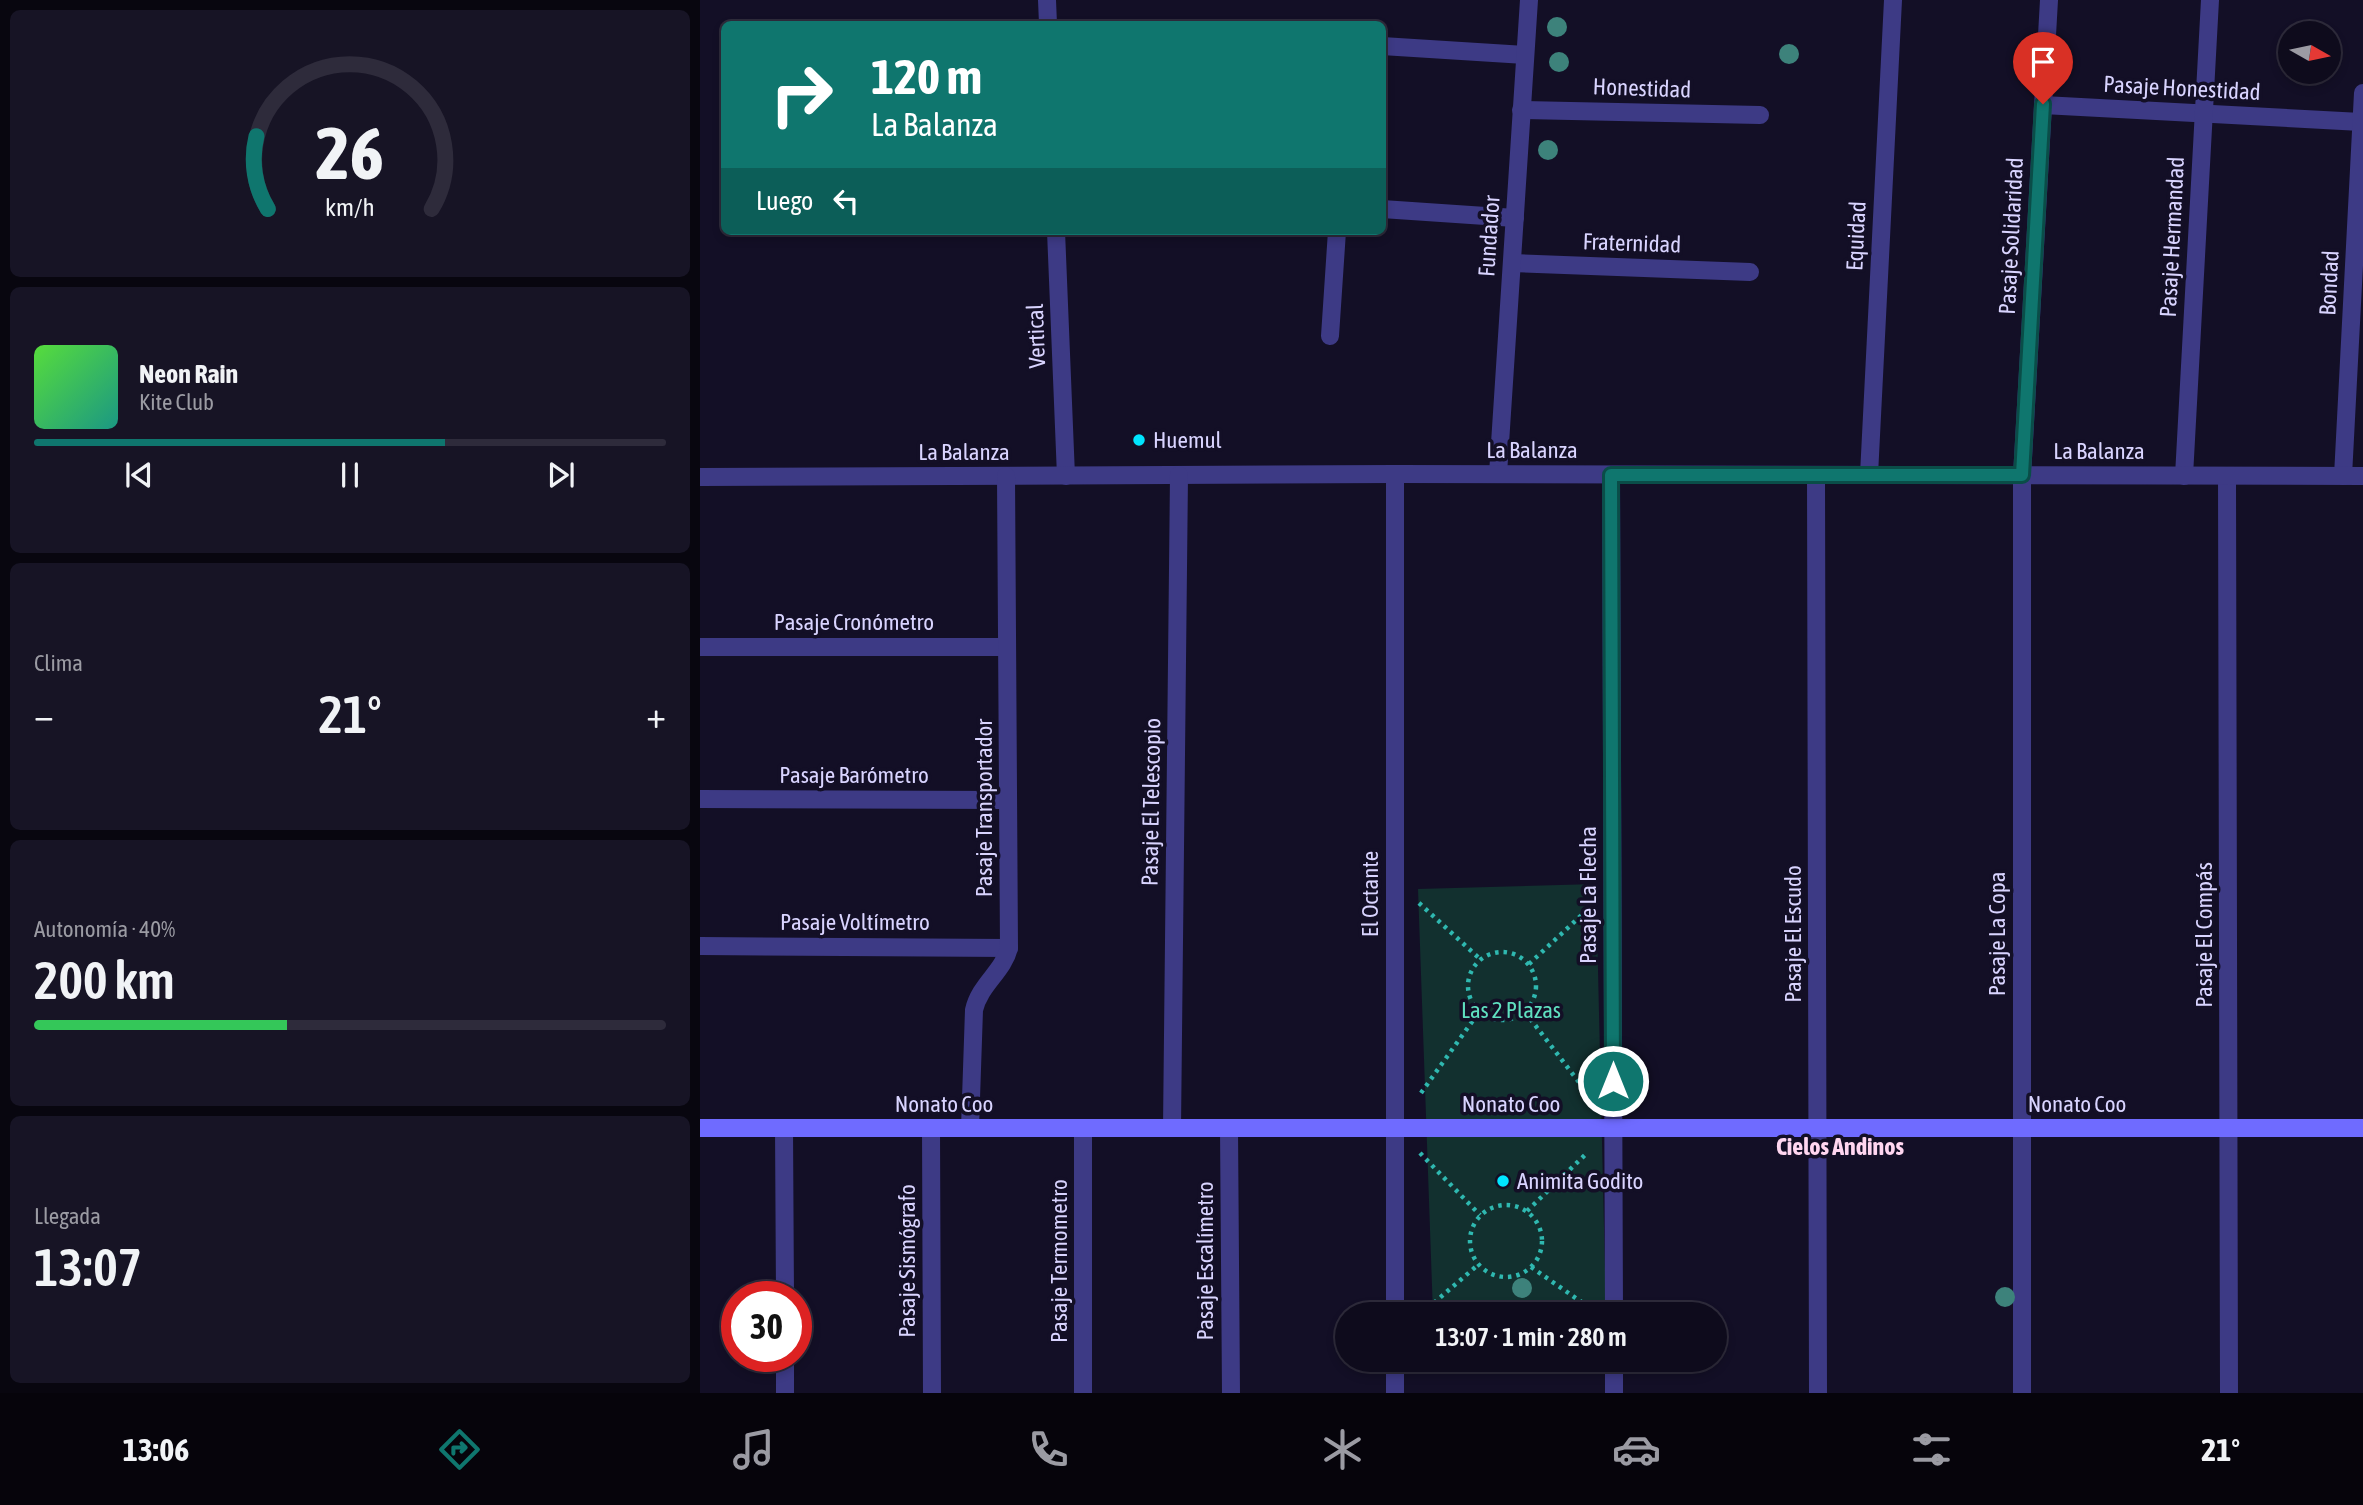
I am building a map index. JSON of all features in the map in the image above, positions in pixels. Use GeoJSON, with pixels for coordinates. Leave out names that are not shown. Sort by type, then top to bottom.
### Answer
{"type":"FeatureCollection","features":[{"type":"Feature","properties":{"kind":"main road","name":"Nonato Coo"},"geometry":{"type":"LineString","coordinates":[[700,1128],[2363,1128]]}},
{"type":"Feature","properties":{"kind":"street"},"geometry":{"type":"LineString","coordinates":[[1047,0],[1048,21]]}},
{"type":"Feature","properties":{"kind":"street","name":"Fundador"},"geometry":{"type":"LineString","coordinates":[[1498,474],[1529,0]]}},
{"type":"Feature","properties":{"kind":"street","name":"Equidad"},"geometry":{"type":"LineString","coordinates":[[1869,475],[1893,0]]}},
{"type":"Feature","properties":{"kind":"street","name":"Pasaje Solidaridad"},"geometry":{"type":"LineString","coordinates":[[2022,475],[2049,0]]}},
{"type":"Feature","properties":{"kind":"street","name":"Pasaje Hermandad"},"geometry":{"type":"LineString","coordinates":[[2183,476],[2210,0]]}},
{"type":"Feature","properties":{"kind":"street"},"geometry":{"type":"LineString","coordinates":[[1386,46],[1525,55]]}},
{"type":"Feature","properties":{"kind":"street","name":"Bondad"},"geometry":{"type":"LineString","coordinates":[[2343,476],[2363,93]]}},
{"type":"Feature","properties":{"kind":"street","name":"Pasaje Honestidad"},"geometry":{"type":"LineString","coordinates":[[2043,104],[2361,122]]}},
{"type":"Feature","properties":{"kind":"street","name":"Honestidad"},"geometry":{"type":"LineString","coordinates":[[1521,110],[1760,116]]}},
{"type":"Feature","properties":{"kind":"street"},"geometry":{"type":"LineString","coordinates":[[1386,209],[1515,218]]}},
{"type":"Feature","properties":{"kind":"street","name":"Vertical"},"geometry":{"type":"LineString","coordinates":[[1056,235],[1066,476]]}},
{"type":"Feature","properties":{"kind":"street"},"geometry":{"type":"LineString","coordinates":[[1330,336],[1337,235]]}},
{"type":"Feature","properties":{"kind":"street","name":"Fraternidad"},"geometry":{"type":"LineString","coordinates":[[1512,263],[1750,272]]}},
{"type":"Feature","properties":{"kind":"street","name":"La Balanza"},"geometry":{"type":"LineString","coordinates":[[700,477],[1395,474],[2363,476]]}},
{"type":"Feature","properties":{"kind":"street","name":"El Octante"},"geometry":{"type":"LineString","coordinates":[[1395,474],[1395,1302]]}},
{"type":"Feature","properties":{"kind":"street","name":"Pasaje El Telescopio"},"geometry":{"type":"LineString","coordinates":[[1172,1128],[1179,475]]}},
{"type":"Feature","properties":{"kind":"street","name":"Pasaje La Flecha"},"geometry":{"type":"LineString","coordinates":[[1611,475],[1614,1302]]}},
{"type":"Feature","properties":{"kind":"street","name":"Pasaje El Escudo"},"geometry":{"type":"LineString","coordinates":[[1816,475],[1818,1393]]}},
{"type":"Feature","properties":{"kind":"street","name":"Pasaje La Copa"},"geometry":{"type":"LineString","coordinates":[[2022,475],[2022,1393]]}},
{"type":"Feature","properties":{"kind":"street","name":"Pasaje Transportador"},"geometry":{"type":"LineString","coordinates":[[970,1128],[974,1010],[977,996],[1000,969],[1009,948],[1006,476]]}},
{"type":"Feature","properties":{"kind":"street","name":"Pasaje El Compás"},"geometry":{"type":"LineString","coordinates":[[2227,476],[2229,1393]]}},
{"type":"Feature","properties":{"kind":"street","name":"Pasaje Cronómetro"},"geometry":{"type":"LineString","coordinates":[[700,647],[1007,647]]}},
{"type":"Feature","properties":{"kind":"street","name":"Pasaje Barómetro"},"geometry":{"type":"LineString","coordinates":[[700,799],[1008,800]]}},
{"type":"Feature","properties":{"kind":"street","name":"Pasaje Voltímetro"},"geometry":{"type":"LineString","coordinates":[[700,946],[1009,948]]}},
{"type":"Feature","properties":{"kind":"street"},"geometry":{"type":"LineString","coordinates":[[784,1128],[785,1281]]}},
{"type":"Feature","properties":{"kind":"street","name":"Pasaje Sismógrafo"},"geometry":{"type":"LineString","coordinates":[[932,1128],[932,1393]]}},
{"type":"Feature","properties":{"kind":"street","name":"Pasaje Termometro"},"geometry":{"type":"LineString","coordinates":[[1083,1128],[1083,1393]]}},
{"type":"Feature","properties":{"kind":"street","name":"Pasaje Escalímetro"},"geometry":{"type":"LineString","coordinates":[[1229,1129],[1231,1393]]}},
{"type":"Feature","properties":{"kind":"street"},"geometry":{"type":"LineString","coordinates":[[785,1372],[785,1393]]}},
{"type":"Feature","properties":{"kind":"street"},"geometry":{"type":"LineString","coordinates":[[1395,1372],[1395,1393]]}},
{"type":"Feature","properties":{"kind":"street"},"geometry":{"type":"LineString","coordinates":[[1614,1372],[1614,1393]]}},
{"type":"Feature","properties":{"kind":"path"},"geometry":{"type":"LineString","coordinates":[[1394,880],[1480,959]]}},
{"type":"Feature","properties":{"kind":"path"},"geometry":{"type":"LineString","coordinates":[[1529,964],[1596,902]]}},
{"type":"Feature","properties":{"kind":"path"},"geometry":{"type":"LineString","coordinates":[[1503,951],[1520,957],[1529,964],[1536,979],[1537,991],[1525,1012],[1513,1019],[1501,1021],[1479,1012],[1468,994],[1468,982],[1480,959],[1503,951]]}},
{"type":"Feature","properties":{"kind":"path"},"geometry":{"type":"LineString","coordinates":[[1479,1012],[1395,1128],[1480,1215]]}},
{"type":"Feature","properties":{"kind":"path"},"geometry":{"type":"LineString","coordinates":[[1525,1012],[1613,1128],[1527,1211]]}},
{"type":"Feature","properties":{"kind":"path"},"geometry":{"type":"LineString","coordinates":[[1498,1205],[1516,1206],[1527,1211],[1538,1223],[1542,1236],[1538,1257],[1531,1267],[1513,1276],[1500,1276],[1479,1264],[1471,1251],[1470,1239],[1480,1215],[1498,1205]]}},
{"type":"Feature","properties":{"kind":"path"},"geometry":{"type":"LineString","coordinates":[[1434,1302],[1479,1264]]}},
{"type":"Feature","properties":{"kind":"path"},"geometry":{"type":"LineString","coordinates":[[1531,1267],[1582,1302]]}},
{"type":"Feature","properties":{"kind":"green space","name":"Las 2 Plazas"},"geometry":{"type":"Polygon","coordinates":[[[1596,884],[1606,1302],[1433,1302],[1418,889],[1596,884]]]}},
{"type":"Feature","properties":{"kind":"place","name":"Huemul"},"geometry":{"type":"Point","coordinates":[1139,440]}},
{"type":"Feature","properties":{"kind":"place","name":"Animita Godito"},"geometry":{"type":"Point","coordinates":[1503,1181]}},
{"type":"Feature","properties":{"kind":"district","name":"Cielos Andinos"},"geometry":{"type":"Point","coordinates":[1840,1146]}},
{"type":"Feature","properties":{"kind":"route"},"geometry":{"type":"LineString","coordinates":[[1613,1081],[1611,475],[2022,475],[2043,104]]}}]}
